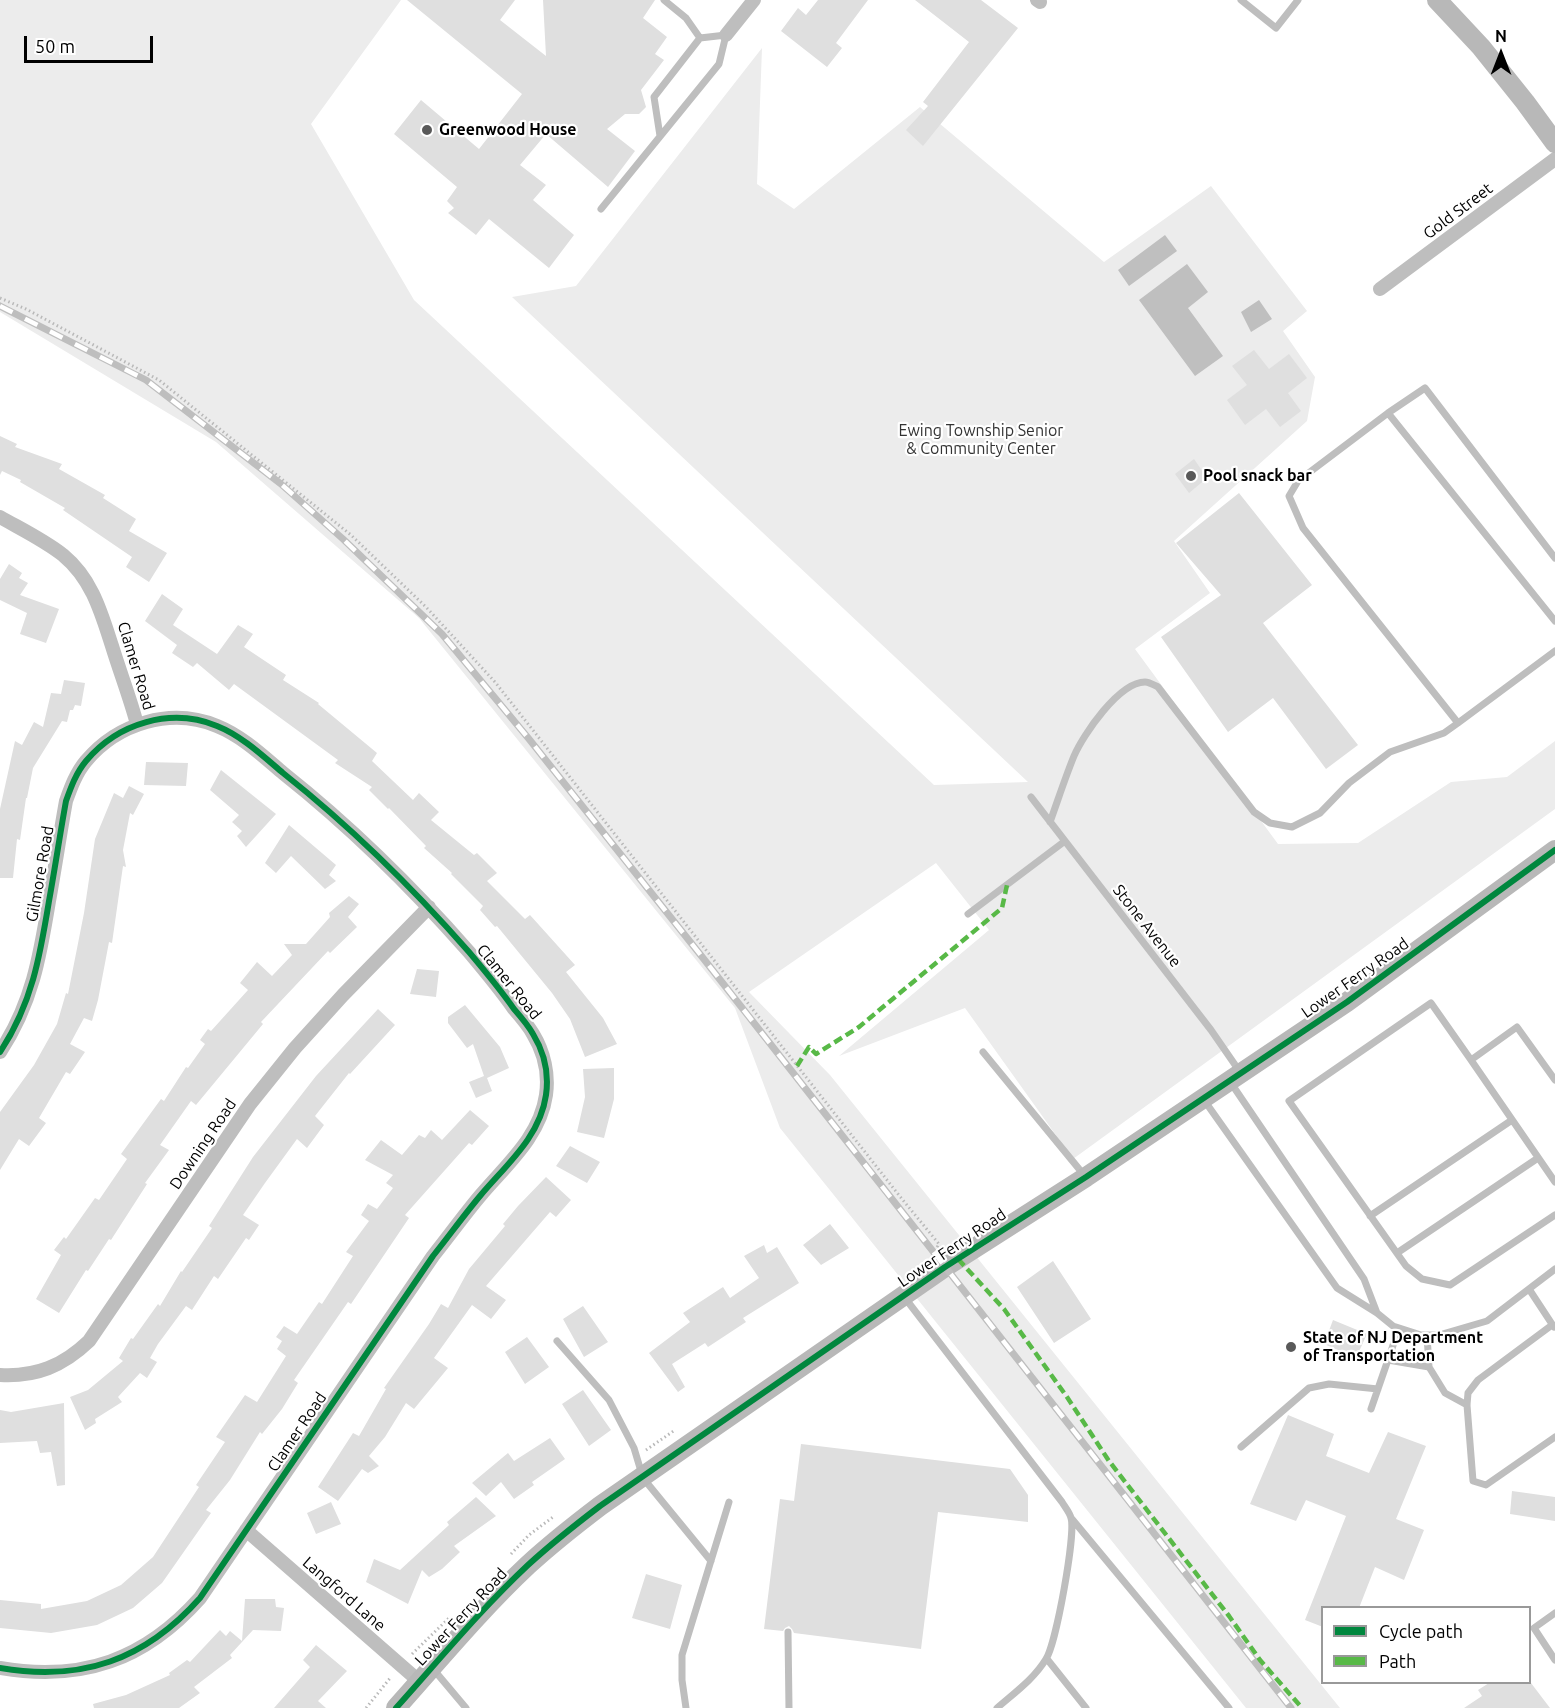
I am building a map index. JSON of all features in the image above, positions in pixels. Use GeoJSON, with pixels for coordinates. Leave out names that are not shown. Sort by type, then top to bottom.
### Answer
{"type":"FeatureCollection","features":[{"type":"Feature","properties":{"kind":"street"},"geometry":{"type":"LineString","coordinates":[[726,34],[754,0]]}},
{"type":"Feature","properties":{"kind":"street"},"geometry":{"type":"LineString","coordinates":[[1437,0],[1481,47],[1555,143]]}},
{"type":"Feature","properties":{"kind":"street","name":"Gold Street"},"geometry":{"type":"LineString","coordinates":[[1380,289],[1555,159]]}},
{"type":"Feature","properties":{"kind":"street","name":"Clamer Road"},"geometry":{"type":"LineString","coordinates":[[0,517],[64,555],[86,580],[103,614],[137,724],[174,718],[216,725],[238,736],[323,804],[380,856],[429,907],[489,976],[533,1033],[542,1052],[547,1072],[547,1093],[542,1115],[534,1133],[433,1256],[200,1598],[187,1613],[163,1634],[143,1647],[115,1660],[85,1669],[54,1673],[0,1668]]}},
{"type":"Feature","properties":{"kind":"street","name":"Gilmore Road"},"geometry":{"type":"LineString","coordinates":[[0,1052],[20,1016],[38,966],[66,801],[74,781],[85,762],[100,746],[137,724]]}},
{"type":"Feature","properties":{"kind":"street","name":"Lower Ferry Road"},"geometry":{"type":"LineString","coordinates":[[396,1708],[488,1605],[562,1534],[945,1267],[1086,1177],[1347,1002],[1555,850]]}},
{"type":"Feature","properties":{"kind":"street","name":"Downing Road"},"geometry":{"type":"LineString","coordinates":[[0,1375],[35,1374],[56,1367],[74,1356],[88,1341],[250,1104],[303,1039],[429,907]]}},
{"type":"Feature","properties":{"kind":"street","name":"Langford Lane"},"geometry":{"type":"LineString","coordinates":[[246,1530],[426,1675]]}},
{"type":"Feature","properties":{"kind":"lane"},"geometry":{"type":"LineString","coordinates":[[664,0],[673,3],[700,38]]}},
{"type":"Feature","properties":{"kind":"lane"},"geometry":{"type":"LineString","coordinates":[[1241,0],[1276,28],[1298,0]]}},
{"type":"Feature","properties":{"kind":"lane"},"geometry":{"type":"LineString","coordinates":[[601,209],[719,64],[726,34],[700,38],[654,97],[660,136]]}},
{"type":"Feature","properties":{"kind":"lane"},"geometry":{"type":"LineString","coordinates":[[1458,723],[1304,528],[1289,495],[1298,481],[1425,388],[1555,558]]}},
{"type":"Feature","properties":{"kind":"lane"},"geometry":{"type":"LineString","coordinates":[[1388,413],[1555,621]]}},
{"type":"Feature","properties":{"kind":"lane"},"geometry":{"type":"LineString","coordinates":[[1050,822],[1074,755],[1092,723],[1114,698],[1137,684],[1146,681],[1158,687],[1254,812],[1270,823],[1292,827],[1320,813],[1349,783],[1390,752],[1444,734],[1555,651]]}},
{"type":"Feature","properties":{"kind":"lane","name":"Stone Avenue"},"geometry":{"type":"LineString","coordinates":[[1031,797],[1211,1030],[1234,1076],[1364,1279],[1377,1313]]}},
{"type":"Feature","properties":{"kind":"lane"},"geometry":{"type":"LineString","coordinates":[[968,914],[1065,841]]}},
{"type":"Feature","properties":{"kind":"lane"},"geometry":{"type":"LineString","coordinates":[[1555,1182],[1431,1003],[1289,1101],[1396,1253],[1406,1266],[1422,1279],[1450,1285],[1555,1215]]}},
{"type":"Feature","properties":{"kind":"lane"},"geometry":{"type":"LineString","coordinates":[[1471,1060],[1517,1026],[1555,1080]]}},
{"type":"Feature","properties":{"kind":"lane"},"geometry":{"type":"LineString","coordinates":[[983,1052],[1086,1177]]}},
{"type":"Feature","properties":{"kind":"lane"},"geometry":{"type":"LineString","coordinates":[[1203,1099],[1337,1288],[1393,1326],[1427,1335],[1439,1335],[1487,1321],[1555,1269]]}},
{"type":"Feature","properties":{"kind":"lane"},"geometry":{"type":"LineString","coordinates":[[1370,1216],[1512,1119]]}},
{"type":"Feature","properties":{"kind":"lane"},"geometry":{"type":"LineString","coordinates":[[1396,1253],[1538,1158]]}},
{"type":"Feature","properties":{"kind":"lane"},"geometry":{"type":"LineString","coordinates":[[1529,1289],[1554,1327],[1478,1380],[1468,1393],[1473,1481],[1486,1485],[1555,1437]]}},
{"type":"Feature","properties":{"kind":"lane"},"geometry":{"type":"LineString","coordinates":[[903,1296],[1062,1502],[1072,1519],[1229,1708]]}},
{"type":"Feature","properties":{"kind":"lane"},"geometry":{"type":"LineString","coordinates":[[1371,1409],[1399,1328]]}},
{"type":"Feature","properties":{"kind":"lane"},"geometry":{"type":"LineString","coordinates":[[1427,1335],[1429,1367],[1445,1393],[1467,1405]]}},
{"type":"Feature","properties":{"kind":"lane"},"geometry":{"type":"LineString","coordinates":[[557,1341],[609,1400],[634,1448],[643,1478],[711,1561]]}},
{"type":"Feature","properties":{"kind":"lane"},"geometry":{"type":"LineString","coordinates":[[1388,1360],[1429,1367]]}},
{"type":"Feature","properties":{"kind":"lane"},"geometry":{"type":"LineString","coordinates":[[1241,1447],[1309,1388],[1329,1384],[1378,1389]]}},
{"type":"Feature","properties":{"kind":"lane"},"geometry":{"type":"LineString","coordinates":[[686,1708],[682,1654],[729,1502]]}},
{"type":"Feature","properties":{"kind":"lane"},"geometry":{"type":"LineString","coordinates":[[997,1708],[1039,1671],[1047,1659],[1055,1635],[1070,1555],[1072,1519]]}},
{"type":"Feature","properties":{"kind":"lane"},"geometry":{"type":"LineString","coordinates":[[1555,1613],[1534,1628],[1555,1660]]}},
{"type":"Feature","properties":{"kind":"lane"},"geometry":{"type":"LineString","coordinates":[[788,1632],[789,1708]]}},
{"type":"Feature","properties":{"kind":"lane"},"geometry":{"type":"LineString","coordinates":[[1047,1659],[1086,1708]]}},
{"type":"Feature","properties":{"kind":"lane"},"geometry":{"type":"LineString","coordinates":[[426,1675],[466,1708]]}},
{"type":"Feature","properties":{"kind":"path"},"geometry":{"type":"LineString","coordinates":[[0,298],[26,309],[159,380],[351,535],[426,607],[495,682],[894,1190],[939,1244],[934,1253]]}},
{"type":"Feature","properties":{"kind":"green space","name":"Ewing Township Senior & Community Center"},"geometry":{"type":"Polygon","coordinates":[[[0,0],[401,0],[311,124],[414,300],[934,785],[1028,782],[512,297],[576,286],[762,48],[757,184],[794,209],[920,107],[1104,262],[1211,186],[1307,311],[1283,331],[1315,377],[1307,421],[1174,541],[1210,593],[1135,649],[1278,844],[1358,843],[1451,782],[1507,777],[1555,741],[1555,809],[1073,1159],[965,1008],[839,1056],[989,930],[936,863],[749,992],[830,1075],[1340,1708],[1246,1708],[780,1128],[735,1008],[419,618],[216,442],[0,312],[0,0]]]}},
{"type":"Feature","properties":{"kind":"shaded area"},"geometry":{"type":"Polygon","coordinates":[[[1165,235],[1177,251],[1129,286],[1118,270],[1165,235]]]}},
{"type":"Feature","properties":{"kind":"shaded area"},"geometry":{"type":"Polygon","coordinates":[[[1187,264],[1208,292],[1188,308],[1223,356],[1195,376],[1139,300],[1187,264]]]}},
{"type":"Feature","properties":{"kind":"shaded area"},"geometry":{"type":"Polygon","coordinates":[[[1259,300],[1272,319],[1251,332],[1241,312],[1259,300]]]}},
{"type":"Feature","properties":{"kind":"building","name":"Greenwood House"},"geometry":{"type":"Polygon","coordinates":[[[407,0],[515,0],[500,20],[546,56],[543,0],[655,0],[643,18],[667,37],[655,54],[664,60],[641,90],[646,107],[639,114],[625,114],[607,129],[635,151],[608,187],[546,134],[520,165],[546,185],[533,200],[574,235],[549,268],[489,219],[476,235],[448,213],[454,208],[447,201],[457,187],[394,134],[421,100],[479,149],[522,94],[407,0]]]}},
{"type":"Feature","properties":{"kind":"building"},"geometry":{"type":"Polygon","coordinates":[[[818,0],[868,0],[836,43],[842,48],[827,67],[781,31],[798,8],[806,15],[818,0]]]}},
{"type":"Feature","properties":{"kind":"building"},"geometry":{"type":"Polygon","coordinates":[[[915,0],[981,0],[1018,28],[923,146],[906,130],[928,106],[923,102],[969,42],[915,0]]]}},
{"type":"Feature","properties":{"kind":"building"},"geometry":{"type":"Polygon","coordinates":[[[1254,350],[1269,369],[1289,354],[1307,378],[1288,393],[1301,411],[1280,427],[1266,409],[1245,425],[1227,400],[1247,385],[1232,366],[1254,350]]]}},
{"type":"Feature","properties":{"kind":"building"},"geometry":{"type":"Polygon","coordinates":[[[0,436],[17,444],[15,447],[62,464],[59,469],[105,495],[103,498],[136,519],[129,531],[167,553],[149,582],[126,567],[132,557],[63,510],[65,508],[20,482],[21,480],[2,471],[0,475],[0,436]]]}},
{"type":"Feature","properties":{"kind":"building","name":"Pool snack bar"},"geometry":{"type":"Polygon","coordinates":[[[1194,459],[1207,478],[1189,493],[1175,474],[1194,459]]]}},
{"type":"Feature","properties":{"kind":"building"},"geometry":{"type":"Polygon","coordinates":[[[1239,493],[1312,585],[1263,623],[1358,745],[1326,769],[1273,698],[1228,732],[1161,637],[1221,595],[1176,543],[1239,493]]]}},
{"type":"Feature","properties":{"kind":"building"},"geometry":{"type":"Polygon","coordinates":[[[9,564],[22,573],[19,578],[28,583],[20,595],[59,609],[46,643],[20,634],[27,613],[0,600],[0,579],[9,564]]]}},
{"type":"Feature","properties":{"kind":"building"},"geometry":{"type":"Polygon","coordinates":[[[162,594],[183,609],[173,625],[217,654],[238,625],[253,634],[244,647],[286,675],[283,680],[319,703],[377,753],[372,761],[413,800],[419,793],[439,812],[431,820],[474,855],[477,853],[497,873],[487,881],[525,919],[530,915],[575,965],[566,972],[603,1018],[617,1044],[585,1057],[570,1019],[552,993],[497,926],[495,927],[480,910],[483,906],[369,790],[372,787],[335,763],[338,760],[234,684],[229,690],[197,663],[193,667],[172,653],[177,645],[145,621],[162,594]]]}},
{"type":"Feature","properties":{"kind":"building"},"geometry":{"type":"Polygon","coordinates":[[[64,680],[85,683],[81,706],[75,705],[73,710],[70,710],[67,722],[62,721],[33,768],[20,840],[17,839],[13,878],[0,878],[0,809],[15,741],[22,745],[34,722],[43,727],[51,693],[61,694],[64,680]]]}},
{"type":"Feature","properties":{"kind":"building"},"geometry":{"type":"Polygon","coordinates":[[[146,762],[188,763],[186,786],[144,785],[146,762]]]}},
{"type":"Feature","properties":{"kind":"building"},"geometry":{"type":"Polygon","coordinates":[[[221,770],[276,814],[246,847],[237,836],[242,831],[232,822],[239,815],[210,790],[221,770]]]}},
{"type":"Feature","properties":{"kind":"building"},"geometry":{"type":"Polygon","coordinates":[[[129,786],[144,794],[133,815],[130,813],[123,850],[126,867],[123,866],[112,943],[109,942],[92,1021],[84,1018],[70,1044],[85,1052],[70,1074],[66,1072],[39,1118],[46,1123],[29,1146],[19,1139],[0,1170],[0,1112],[34,1065],[57,1024],[66,993],[68,994],[84,913],[95,839],[114,793],[123,798],[129,786]]]}},
{"type":"Feature","properties":{"kind":"building"},"geometry":{"type":"Polygon","coordinates":[[[289,825],[336,865],[329,875],[336,881],[325,889],[291,856],[276,873],[265,863],[289,825]]]}},
{"type":"Feature","properties":{"kind":"building"},"geometry":{"type":"Polygon","coordinates":[[[349,896],[359,904],[348,917],[357,927],[330,953],[328,951],[261,1022],[263,1024],[196,1105],[191,1101],[160,1145],[169,1150],[145,1183],[147,1184],[111,1240],[109,1239],[88,1271],[86,1270],[59,1313],[36,1299],[61,1255],[54,1250],[64,1237],[66,1239],[95,1198],[99,1200],[127,1159],[121,1154],[161,1099],[164,1101],[186,1067],[188,1068],[205,1044],[200,1040],[208,1029],[211,1031],[248,990],[240,983],[257,962],[272,976],[292,955],[284,944],[306,944],[330,917],[329,913],[349,896]]]}},
{"type":"Feature","properties":{"kind":"building"},"geometry":{"type":"Polygon","coordinates":[[[417,969],[439,971],[436,997],[410,994],[417,969]]]}},
{"type":"Feature","properties":{"kind":"building"},"geometry":{"type":"Polygon","coordinates":[[[465,1005],[500,1047],[509,1068],[487,1078],[492,1091],[476,1098],[469,1082],[484,1076],[473,1044],[467,1048],[448,1023],[448,1017],[465,1005]]]}},
{"type":"Feature","properties":{"kind":"building"},"geometry":{"type":"Polygon","coordinates":[[[378,1009],[395,1025],[349,1073],[315,1116],[324,1125],[307,1148],[297,1139],[243,1215],[259,1225],[249,1240],[246,1238],[218,1279],[214,1276],[192,1310],[186,1306],[150,1358],[157,1362],[147,1378],[140,1373],[118,1397],[122,1402],[95,1419],[96,1423],[85,1430],[70,1397],[88,1390],[123,1361],[119,1358],[131,1338],[133,1339],[158,1304],[160,1306],[181,1271],[212,1228],[209,1226],[253,1157],[316,1076],[378,1009]]]}},
{"type":"Feature","properties":{"kind":"building"},"geometry":{"type":"Polygon","coordinates":[[[614,1068],[614,1099],[604,1138],[577,1132],[585,1097],[583,1069],[614,1068]]]}},
{"type":"Feature","properties":{"kind":"building"},"geometry":{"type":"Polygon","coordinates":[[[470,1110],[489,1126],[472,1145],[469,1143],[405,1215],[409,1218],[351,1304],[348,1302],[294,1380],[298,1383],[282,1409],[262,1434],[260,1432],[230,1480],[206,1510],[211,1513],[162,1583],[133,1608],[97,1625],[51,1633],[0,1628],[0,1600],[41,1604],[41,1609],[87,1601],[121,1585],[153,1557],[199,1487],[196,1485],[225,1442],[216,1437],[245,1395],[257,1402],[286,1356],[277,1349],[282,1341],[276,1337],[284,1326],[297,1334],[319,1302],[322,1304],[353,1256],[346,1252],[369,1221],[361,1215],[368,1204],[377,1209],[393,1188],[386,1183],[393,1175],[365,1160],[381,1140],[402,1155],[419,1135],[425,1138],[431,1130],[442,1140],[470,1110]]]}},
{"type":"Feature","properties":{"kind":"building"},"geometry":{"type":"Polygon","coordinates":[[[570,1146],[600,1162],[587,1183],[556,1166],[570,1146]]]}},
{"type":"Feature","properties":{"kind":"building"},"geometry":{"type":"Polygon","coordinates":[[[546,1177],[571,1200],[556,1217],[550,1212],[486,1286],[506,1300],[491,1319],[472,1305],[434,1358],[448,1368],[414,1409],[406,1403],[385,1437],[369,1456],[379,1466],[368,1473],[362,1469],[338,1501],[318,1487],[353,1433],[359,1436],[386,1389],[384,1388],[441,1304],[448,1308],[469,1269],[505,1226],[503,1224],[518,1206],[546,1177]]]}},
{"type":"Feature","properties":{"kind":"building"},"geometry":{"type":"Polygon","coordinates":[[[830,1224],[849,1248],[821,1265],[803,1245],[830,1224]]]}},
{"type":"Feature","properties":{"kind":"building"},"geometry":{"type":"Polygon","coordinates":[[[764,1245],[767,1253],[777,1247],[799,1283],[743,1318],[746,1322],[708,1347],[705,1343],[672,1364],[685,1387],[678,1392],[649,1353],[690,1322],[683,1313],[723,1287],[730,1298],[759,1278],[744,1256],[764,1245]]]}},
{"type":"Feature","properties":{"kind":"building"},"geometry":{"type":"Polygon","coordinates":[[[1053,1261],[1091,1319],[1054,1343],[1017,1287],[1053,1261]]]}},
{"type":"Feature","properties":{"kind":"building"},"geometry":{"type":"Polygon","coordinates":[[[583,1306],[608,1342],[584,1357],[563,1319],[583,1306]]]}},
{"type":"Feature","properties":{"kind":"building"},"geometry":{"type":"Polygon","coordinates":[[[1333,1320],[1367,1334],[1356,1358],[1324,1344],[1333,1320]]]}},
{"type":"Feature","properties":{"kind":"building"},"geometry":{"type":"Polygon","coordinates":[[[527,1337],[549,1367],[525,1384],[505,1352],[527,1337]]]}},
{"type":"Feature","properties":{"kind":"building"},"geometry":{"type":"Polygon","coordinates":[[[583,1390],[611,1430],[589,1446],[562,1404],[583,1390]]]}},
{"type":"Feature","properties":{"kind":"building"},"geometry":{"type":"Polygon","coordinates":[[[64,1403],[65,1485],[57,1486],[51,1452],[40,1453],[37,1441],[0,1443],[0,1410],[11,1412],[64,1403]]]}},
{"type":"Feature","properties":{"kind":"building"},"geometry":{"type":"Polygon","coordinates":[[[1288,1415],[1334,1434],[1326,1456],[1369,1473],[1388,1432],[1426,1446],[1396,1519],[1424,1530],[1404,1580],[1375,1567],[1360,1606],[1321,1606],[1321,1626],[1305,1620],[1346,1516],[1306,1500],[1296,1521],[1250,1504],[1288,1415]]]}},
{"type":"Feature","properties":{"kind":"building"},"geometry":{"type":"Polygon","coordinates":[[[550,1438],[565,1459],[532,1482],[534,1485],[514,1499],[501,1482],[486,1496],[472,1483],[508,1453],[514,1461],[550,1438]]]}},
{"type":"Feature","properties":{"kind":"building"},"geometry":{"type":"Polygon","coordinates":[[[801,1444],[1010,1469],[1028,1495],[1028,1522],[938,1512],[921,1649],[794,1633],[789,1626],[783,1631],[764,1629],[780,1499],[794,1501],[801,1444]]]}},
{"type":"Feature","properties":{"kind":"building"},"geometry":{"type":"Polygon","coordinates":[[[1512,1491],[1555,1497],[1555,1521],[1510,1514],[1512,1491]]]}},
{"type":"Feature","properties":{"kind":"building"},"geometry":{"type":"Polygon","coordinates":[[[476,1497],[496,1516],[454,1546],[460,1552],[442,1569],[429,1577],[422,1570],[408,1604],[366,1582],[374,1559],[400,1570],[449,1525],[447,1522],[476,1497]]]}},
{"type":"Feature","properties":{"kind":"building"},"geometry":{"type":"Polygon","coordinates":[[[331,1502],[341,1524],[316,1534],[307,1513],[331,1502]]]}},
{"type":"Feature","properties":{"kind":"building"},"geometry":{"type":"Polygon","coordinates":[[[646,1574],[682,1585],[670,1629],[632,1618],[646,1574]]]}},
{"type":"Feature","properties":{"kind":"building"},"geometry":{"type":"Polygon","coordinates":[[[245,1599],[275,1599],[276,1607],[284,1608],[281,1631],[253,1630],[230,1655],[232,1658],[194,1687],[200,1693],[179,1708],[94,1708],[93,1704],[126,1695],[170,1675],[169,1673],[187,1660],[190,1662],[220,1630],[226,1636],[230,1631],[242,1641],[245,1599]]]}},
{"type":"Feature","properties":{"kind":"building"},"geometry":{"type":"Polygon","coordinates":[[[316,1645],[347,1671],[318,1701],[326,1708],[274,1708],[310,1667],[303,1660],[316,1645]]]}},
{"type":"Feature","properties":{"kind":"building"},"geometry":{"type":"Polygon","coordinates":[[[1531,1683],[1550,1708],[1464,1708],[1482,1696],[1478,1690],[1487,1684],[1531,1683]]]}},
{"type":"Feature","properties":{"kind":"railway"},"geometry":{"type":"LineString","coordinates":[[0,306],[146,380],[281,484],[343,539],[442,634],[529,739],[703,958],[1291,1708]]}},
{"type":"Feature","properties":{"kind":"marked path"},"geometry":{"type":"LineString","coordinates":[[797,1066],[809,1047],[816,1054],[859,1027],[1002,908],[1007,885]]}},
{"type":"Feature","properties":{"kind":"marked path"},"geometry":{"type":"LineString","coordinates":[[958,1259],[1004,1309],[1067,1397],[1109,1461],[1229,1616],[1260,1660],[1302,1708]]}},
{"type":"Feature","properties":{"kind":"cycle path"},"geometry":{"type":"LineString","coordinates":[[0,1052],[20,1016],[33,979],[42,941],[66,801],[77,775],[86,761],[99,748],[129,728],[146,722],[182,718],[199,720],[217,726],[244,741],[333,815],[380,858],[469,952],[527,1024],[540,1048],[547,1079],[543,1110],[529,1137],[433,1256],[200,1598],[157,1637],[134,1651],[110,1661],[58,1672],[30,1672],[0,1668]]}},
{"type":"Feature","properties":{"kind":"cycle path"},"geometry":{"type":"LineString","coordinates":[[396,1708],[460,1635],[528,1565],[600,1506],[945,1267],[1086,1177],[1347,1002],[1555,850]]}},
{"type":"Feature","properties":{"kind":"place","name":"Greenwood House"},"geometry":{"type":"Point","coordinates":[427,130]}},
{"type":"Feature","properties":{"kind":"place","name":"Pool snack bar"},"geometry":{"type":"Point","coordinates":[1191,476]}},
{"type":"Feature","properties":{"kind":"place","name":"State of NJ Department of Transportation"},"geometry":{"type":"Point","coordinates":[1291,1347]}}]}
